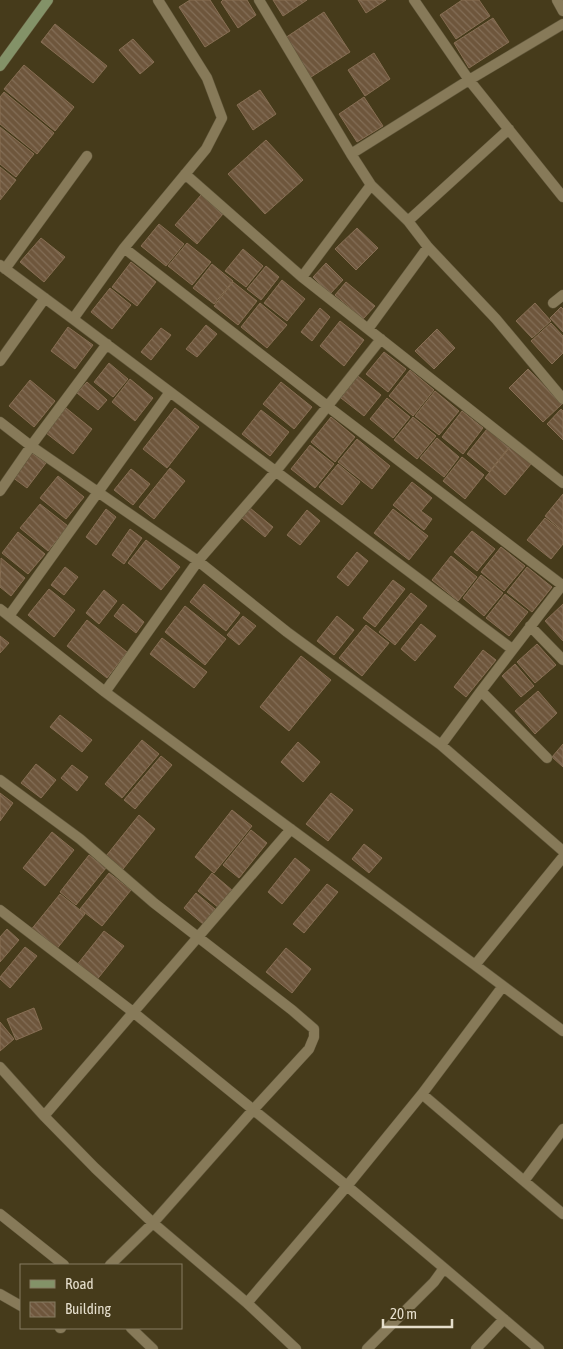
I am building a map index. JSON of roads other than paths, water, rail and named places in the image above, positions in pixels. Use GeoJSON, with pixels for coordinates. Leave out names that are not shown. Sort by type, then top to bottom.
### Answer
{"type":"FeatureCollection","features":[{"type":"Feature","properties":{"kind":"street"},"geometry":{"type":"LineString","coordinates":[[0,66],[48,0]]}},
{"type":"Feature","properties":{"kind":"street"},"geometry":{"type":"LineString","coordinates":[[73,318],[124,248],[206,149],[222,118],[207,78],[158,0]]}},
{"type":"Feature","properties":{"kind":"street"},"geometry":{"type":"LineString","coordinates":[[259,0],[371,185],[408,221],[428,247],[496,319],[563,399]]}},
{"type":"Feature","properties":{"kind":"street"},"geometry":{"type":"LineString","coordinates":[[414,0],[469,80],[561,190]]}},
{"type":"Feature","properties":{"kind":"street"},"geometry":{"type":"LineString","coordinates":[[556,0],[563,11]]}},
{"type":"Feature","properties":{"kind":"street"},"geometry":{"type":"LineString","coordinates":[[351,154],[563,24]]}},
{"type":"Feature","properties":{"kind":"street"},"geometry":{"type":"LineString","coordinates":[[408,221],[509,129]]}},
{"type":"Feature","properties":{"kind":"street"},"geometry":{"type":"LineString","coordinates":[[87,156],[2,267],[73,318],[512,649]]}},
{"type":"Feature","properties":{"kind":"street"},"geometry":{"type":"LineString","coordinates":[[185,174],[302,277],[563,483]]}},
{"type":"Feature","properties":{"kind":"street"},"geometry":{"type":"LineString","coordinates":[[302,277],[371,185]]}},
{"type":"Feature","properties":{"kind":"street"},"geometry":{"type":"LineString","coordinates":[[368,328],[428,247]]}},
{"type":"Feature","properties":{"kind":"street"},"geometry":{"type":"LineString","coordinates":[[124,248],[331,409],[562,584],[480,690],[441,745]]}},
{"type":"Feature","properties":{"kind":"street"},"geometry":{"type":"LineString","coordinates":[[553,303],[563,295]]}},
{"type":"Feature","properties":{"kind":"street"},"geometry":{"type":"LineString","coordinates":[[0,362],[45,298]]}},
{"type":"Feature","properties":{"kind":"street"},"geometry":{"type":"LineString","coordinates":[[105,692],[198,561],[276,471],[381,339]]}},
{"type":"Feature","properties":{"kind":"street"},"geometry":{"type":"LineString","coordinates":[[0,491],[30,446],[107,344]]}},
{"type":"Feature","properties":{"kind":"street"},"geometry":{"type":"LineString","coordinates":[[9,616],[170,392]]}},
{"type":"Feature","properties":{"kind":"street"},"geometry":{"type":"LineString","coordinates":[[0,422],[30,446],[198,561],[287,632],[441,745],[563,852]]}},
{"type":"Feature","properties":{"kind":"street"},"geometry":{"type":"LineString","coordinates":[[0,609],[105,692],[563,1031]]}},
{"type":"Feature","properties":{"kind":"street"},"geometry":{"type":"LineString","coordinates":[[530,626],[563,660]]}},
{"type":"Feature","properties":{"kind":"street"},"geometry":{"type":"LineString","coordinates":[[480,690],[547,758]]}},
{"type":"Feature","properties":{"kind":"street"},"geometry":{"type":"LineString","coordinates":[[0,780],[80,839],[154,903],[314,1029],[314,1037],[309,1049],[153,1223],[111,1264]]}},
{"type":"Feature","properties":{"kind":"street"},"geometry":{"type":"LineString","coordinates":[[44,1116],[291,829]]}},
{"type":"Feature","properties":{"kind":"street"},"geometry":{"type":"LineString","coordinates":[[475,964],[563,856]]}},
{"type":"Feature","properties":{"kind":"street"},"geometry":{"type":"LineString","coordinates":[[0,910],[133,1012],[347,1186],[539,1349]]}},
{"type":"Feature","properties":{"kind":"street"},"geometry":{"type":"LineString","coordinates":[[248,1303],[422,1094],[504,986]]}},
{"type":"Feature","properties":{"kind":"street"},"geometry":{"type":"LineString","coordinates":[[0,1067],[44,1116],[95,1168],[153,1223],[248,1303],[296,1349]]}},
{"type":"Feature","properties":{"kind":"street"},"geometry":{"type":"LineString","coordinates":[[422,1094],[563,1214]]}},
{"type":"Feature","properties":{"kind":"street"},"geometry":{"type":"LineString","coordinates":[[524,1181],[559,1142],[563,1129]]}},
{"type":"Feature","properties":{"kind":"street"},"geometry":{"type":"LineString","coordinates":[[2,1218],[63,1264]]}},
{"type":"Feature","properties":{"kind":"street"},"geometry":{"type":"LineString","coordinates":[[367,1349],[434,1282],[444,1268]]}},
{"type":"Feature","properties":{"kind":"street"},"geometry":{"type":"LineString","coordinates":[[0,1294],[20,1305]]}},
{"type":"Feature","properties":{"kind":"street"},"geometry":{"type":"LineString","coordinates":[[476,1349],[504,1319]]}},
{"type":"Feature","properties":{"kind":"street"},"geometry":{"type":"LineString","coordinates":[[132,1329],[153,1349]]}}]}
